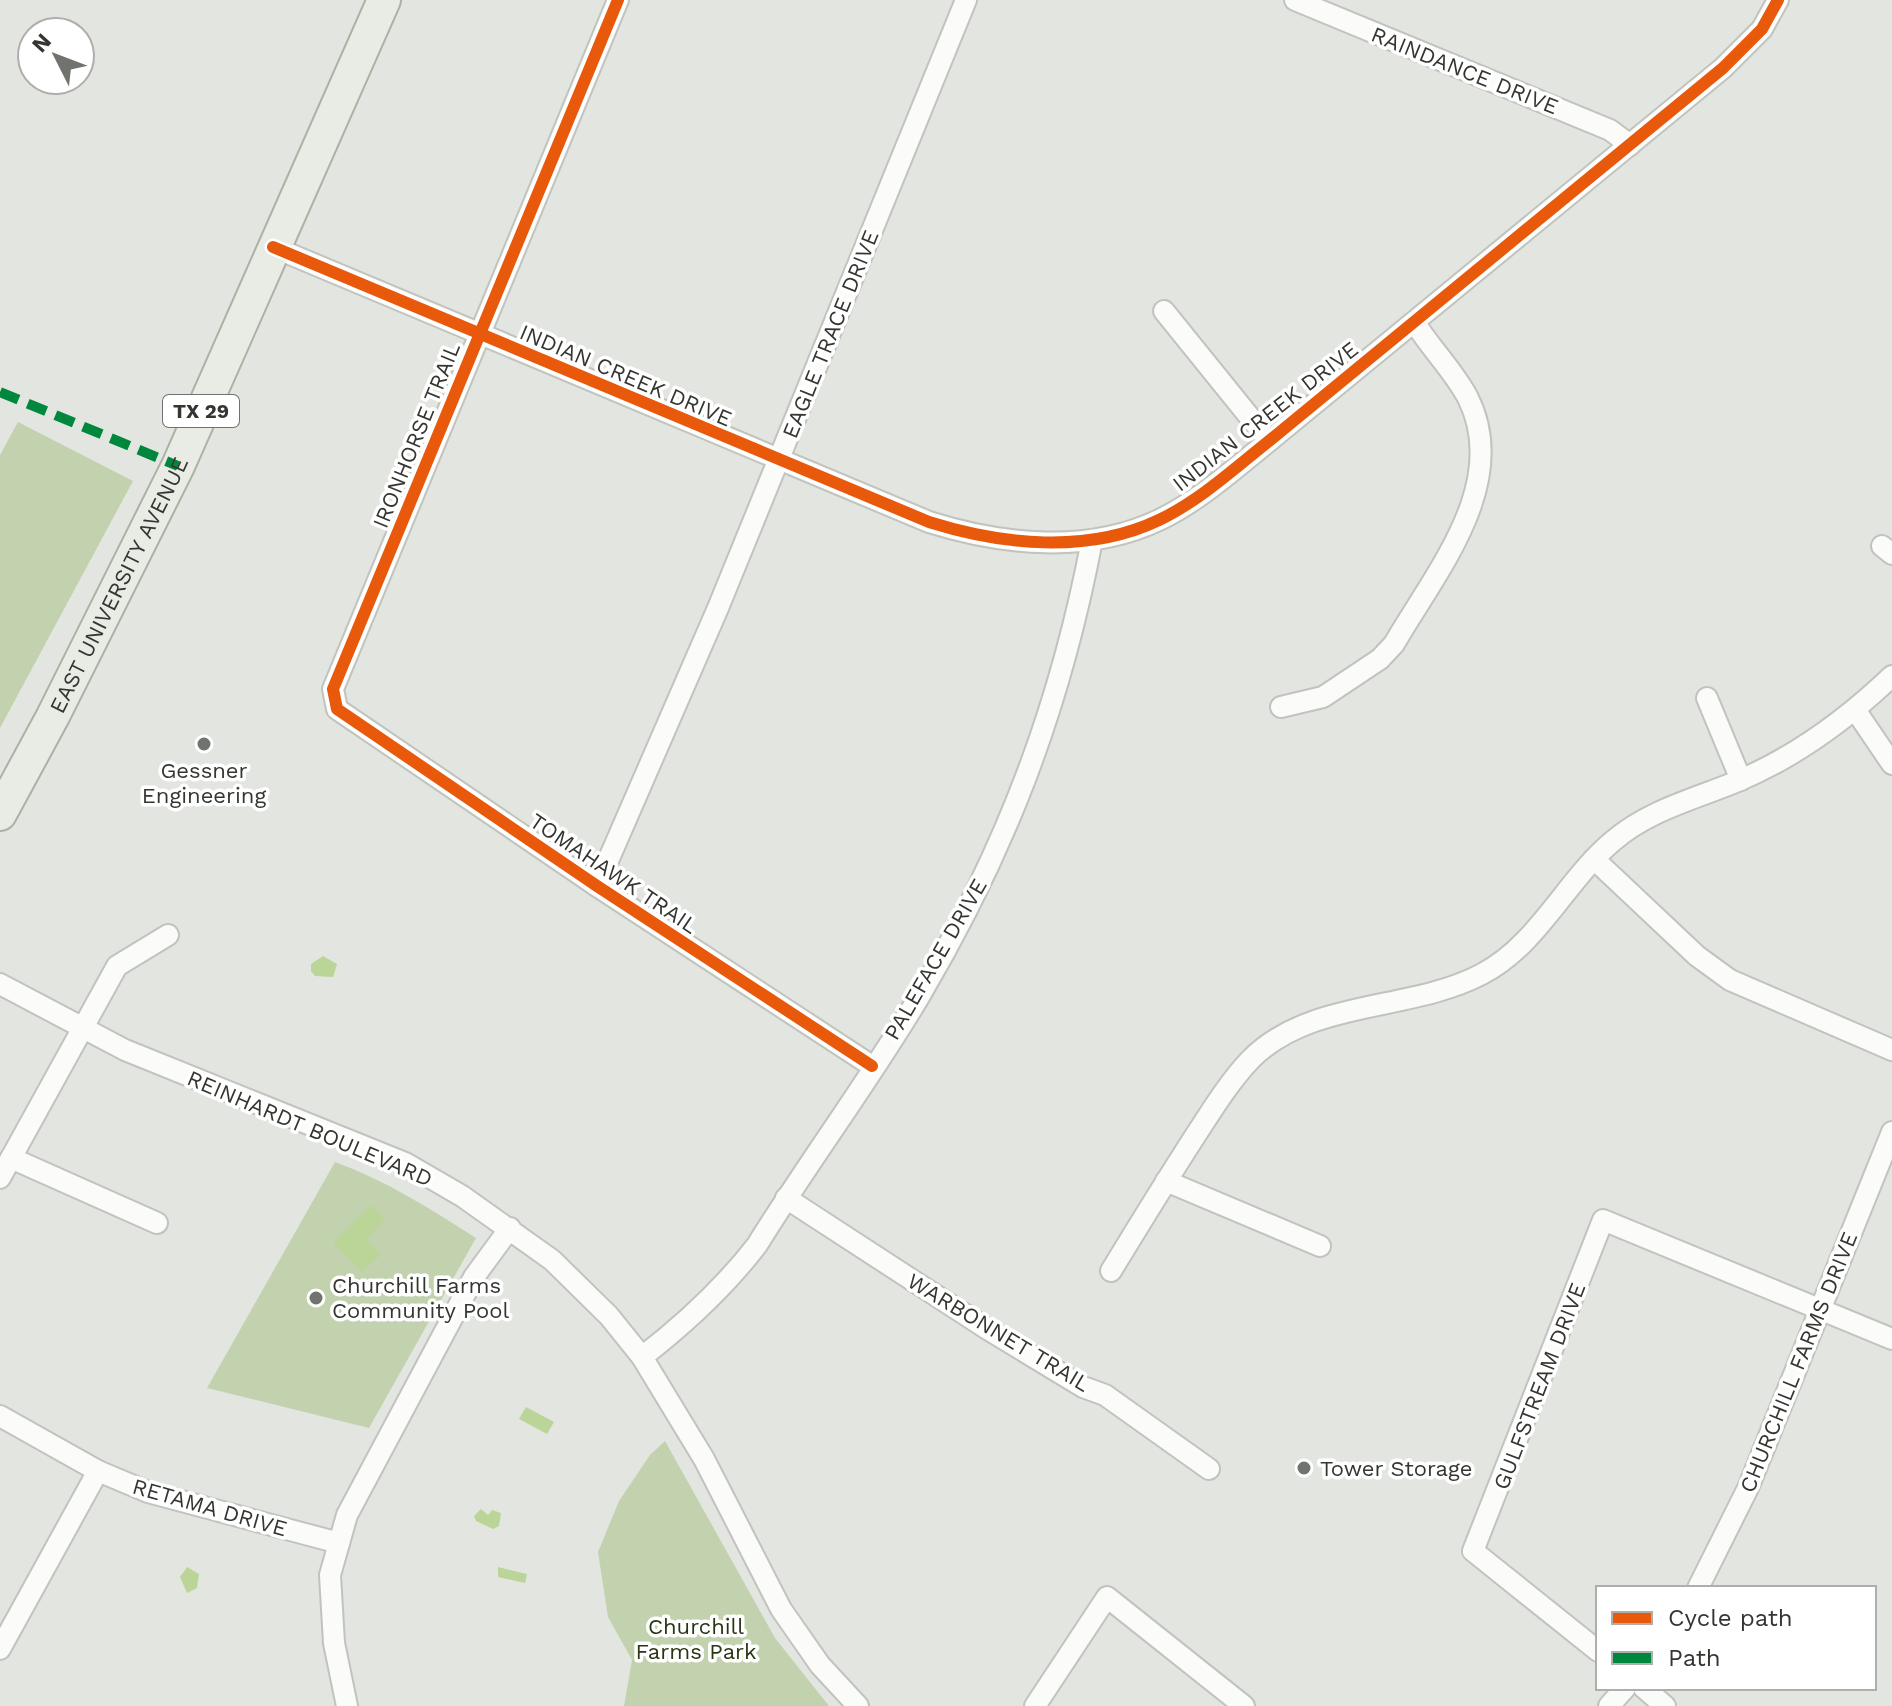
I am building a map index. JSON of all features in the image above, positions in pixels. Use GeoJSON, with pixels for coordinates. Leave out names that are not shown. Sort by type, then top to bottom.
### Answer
{"type":"FeatureCollection","features":[{"type":"Feature","properties":{"kind":"main road","name":"EAST UNIVERSITY AVENUE"},"geometry":{"type":"LineString","coordinates":[[0,814],[50,722],[178,466],[384,0]]}},
{"type":"Feature","properties":{"kind":"street","name":"IRONHORSE TRAIL"},"geometry":{"type":"LineString","coordinates":[[337,709],[333,689],[618,0]]}},
{"type":"Feature","properties":{"kind":"street","name":"EAGLE TRACE DRIVE"},"geometry":{"type":"LineString","coordinates":[[597,886],[779,462],[966,0]]}},
{"type":"Feature","properties":{"kind":"street","name":"RAINDANCE DRIVE"},"geometry":{"type":"LineString","coordinates":[[1295,0],[1610,130],[1630,145]]}},
{"type":"Feature","properties":{"kind":"street","name":"INDIAN CREEK DRIVE"},"geometry":{"type":"LineString","coordinates":[[273,247],[779,462],[945,527],[1009,539],[1092,540],[1125,534],[1160,520],[1197,497],[1269,441],[1723,68],[1762,29],[1778,0]]}},
{"type":"Feature","properties":{"kind":"street"},"geometry":{"type":"LineString","coordinates":[[1164,311],[1269,441]]}},
{"type":"Feature","properties":{"kind":"street"},"geometry":{"type":"LineString","coordinates":[[1281,707],[1323,697],[1380,659],[1394,644],[1469,513],[1479,467],[1476,422],[1458,381],[1415,323]]}},
{"type":"Feature","properties":{"kind":"street","name":"PALEFACE DRIVE"},"geometry":{"type":"LineString","coordinates":[[642,1357],[688,1322],[729,1282],[918,998],[1004,835],[1063,675],[1092,540]]}},
{"type":"Feature","properties":{"kind":"street"},"geometry":{"type":"LineString","coordinates":[[1111,1271],[1226,1089],[1252,1058],[1281,1037],[1315,1021],[1452,987],[1485,973],[1547,916],[1613,840],[1665,808],[1741,780],[1856,711],[1892,676]]}},
{"type":"Feature","properties":{"kind":"street"},"geometry":{"type":"LineString","coordinates":[[1707,698],[1741,780]]}},
{"type":"Feature","properties":{"kind":"street","name":"TOMAHAWK TRAIL"},"geometry":{"type":"LineString","coordinates":[[337,709],[597,886],[872,1066]]}},
{"type":"Feature","properties":{"kind":"street"},"geometry":{"type":"LineString","coordinates":[[1856,711],[1892,764]]}},
{"type":"Feature","properties":{"kind":"street"},"geometry":{"type":"LineString","coordinates":[[1594,859],[1697,956],[1730,980],[1892,1050]]}},
{"type":"Feature","properties":{"kind":"street"},"geometry":{"type":"LineString","coordinates":[[0,1178],[117,966],[168,935]]}},
{"type":"Feature","properties":{"kind":"street","name":"REINHARDT BOULEVARD"},"geometry":{"type":"LineString","coordinates":[[0,984],[82,1030],[405,1163],[510,1228],[590,1295],[642,1357],[691,1436],[781,1609],[820,1665],[858,1706]]}},
{"type":"Feature","properties":{"kind":"street","name":"CHURCHILL FARMS DRIVE"},"geometry":{"type":"LineString","coordinates":[[1699,1586],[1748,1488],[1892,1132]]}},
{"type":"Feature","properties":{"kind":"street"},"geometry":{"type":"LineString","coordinates":[[11,1158],[157,1223]]}},
{"type":"Feature","properties":{"kind":"street"},"geometry":{"type":"LineString","coordinates":[[1166,1181],[1320,1246]]}},
{"type":"Feature","properties":{"kind":"street","name":"WARBONNET TRAIL"},"geometry":{"type":"LineString","coordinates":[[786,1198],[989,1330],[1083,1387],[1105,1395],[1209,1469]]}},
{"type":"Feature","properties":{"kind":"street","name":"GULFSTREAM DRIVE"},"geometry":{"type":"LineString","coordinates":[[1596,1649],[1473,1551],[1538,1393],[1603,1220],[1819,1309]]}},
{"type":"Feature","properties":{"kind":"street"},"geometry":{"type":"LineString","coordinates":[[347,1706],[334,1643],[330,1575],[347,1515],[474,1277],[510,1228]]}},
{"type":"Feature","properties":{"kind":"street"},"geometry":{"type":"LineString","coordinates":[[1819,1309],[1892,1339]]}},
{"type":"Feature","properties":{"kind":"street","name":"RETAMA DRIVE"},"geometry":{"type":"LineString","coordinates":[[0,1416],[98,1471],[148,1492],[339,1543]]}},
{"type":"Feature","properties":{"kind":"street"},"geometry":{"type":"LineString","coordinates":[[0,1649],[98,1471]]}},
{"type":"Feature","properties":{"kind":"street"},"geometry":{"type":"LineString","coordinates":[[1035,1706],[1107,1597],[1244,1706]]}},
{"type":"Feature","properties":{"kind":"street"},"geometry":{"type":"LineString","coordinates":[[1609,1706],[1623,1690]]}},
{"type":"Feature","properties":{"kind":"street"},"geometry":{"type":"LineString","coordinates":[[1646,1690],[1665,1706]]}},
{"type":"Feature","properties":{"kind":"green space"},"geometry":{"type":"Polygon","coordinates":[[[18,422],[133,481],[0,728],[0,455],[18,422]]]}},
{"type":"Feature","properties":{"kind":"green space"},"geometry":{"type":"Polygon","coordinates":[[[335,1162],[390,1186],[476,1238],[369,1428],[207,1388],[335,1162]]]}},
{"type":"Feature","properties":{"kind":"green space","name":"Churchill Farms Park"},"geometry":{"type":"Polygon","coordinates":[[[665,1441],[775,1638],[829,1706],[624,1706],[632,1660],[608,1617],[598,1552],[619,1501],[650,1455],[665,1441]]]}},
{"type":"Feature","properties":{"kind":"shaded area"},"geometry":{"type":"Polygon","coordinates":[[[323,956],[337,964],[333,977],[315,976],[311,971],[311,964],[323,956]]]}},
{"type":"Feature","properties":{"kind":"shaded area"},"geometry":{"type":"Polygon","coordinates":[[[371,1205],[385,1219],[366,1239],[381,1254],[362,1272],[333,1243],[371,1205]]]}},
{"type":"Feature","properties":{"kind":"shaded area"},"geometry":{"type":"Polygon","coordinates":[[[526,1407],[554,1422],[547,1434],[519,1419],[526,1407]]]}},
{"type":"Feature","properties":{"kind":"shaded area"},"geometry":{"type":"Polygon","coordinates":[[[481,1509],[488,1515],[492,1510],[501,1513],[499,1526],[493,1529],[476,1521],[474,1516],[481,1509]]]}},
{"type":"Feature","properties":{"kind":"shaded area"},"geometry":{"type":"Polygon","coordinates":[[[187,1567],[199,1574],[197,1588],[187,1593],[180,1577],[187,1567]]]}},
{"type":"Feature","properties":{"kind":"shaded area"},"geometry":{"type":"Polygon","coordinates":[[[498,1567],[527,1574],[525,1583],[498,1577],[498,1567]]]}},
{"type":"Feature","properties":{"kind":"marked path"},"geometry":{"type":"LineString","coordinates":[[0,392],[178,466]]}},
{"type":"Feature","properties":{"kind":"cycle path"},"geometry":{"type":"LineString","coordinates":[[618,0],[333,689],[337,709],[597,886],[872,1066]]}},
{"type":"Feature","properties":{"kind":"cycle path"},"geometry":{"type":"LineString","coordinates":[[273,247],[929,522],[1015,540],[1074,542],[1103,538],[1159,520],[1188,504],[1229,473],[1723,68],[1762,29],[1778,0]]}},
{"type":"Feature","properties":{"kind":"place","name":"Gessner Engineering"},"geometry":{"type":"Point","coordinates":[204,744]}},
{"type":"Feature","properties":{"kind":"place","name":"Churchill Farms Community Pool"},"geometry":{"type":"Point","coordinates":[316,1298]}},
{"type":"Feature","properties":{"kind":"place","name":"Tower Storage"},"geometry":{"type":"Point","coordinates":[1304,1468]}}]}
